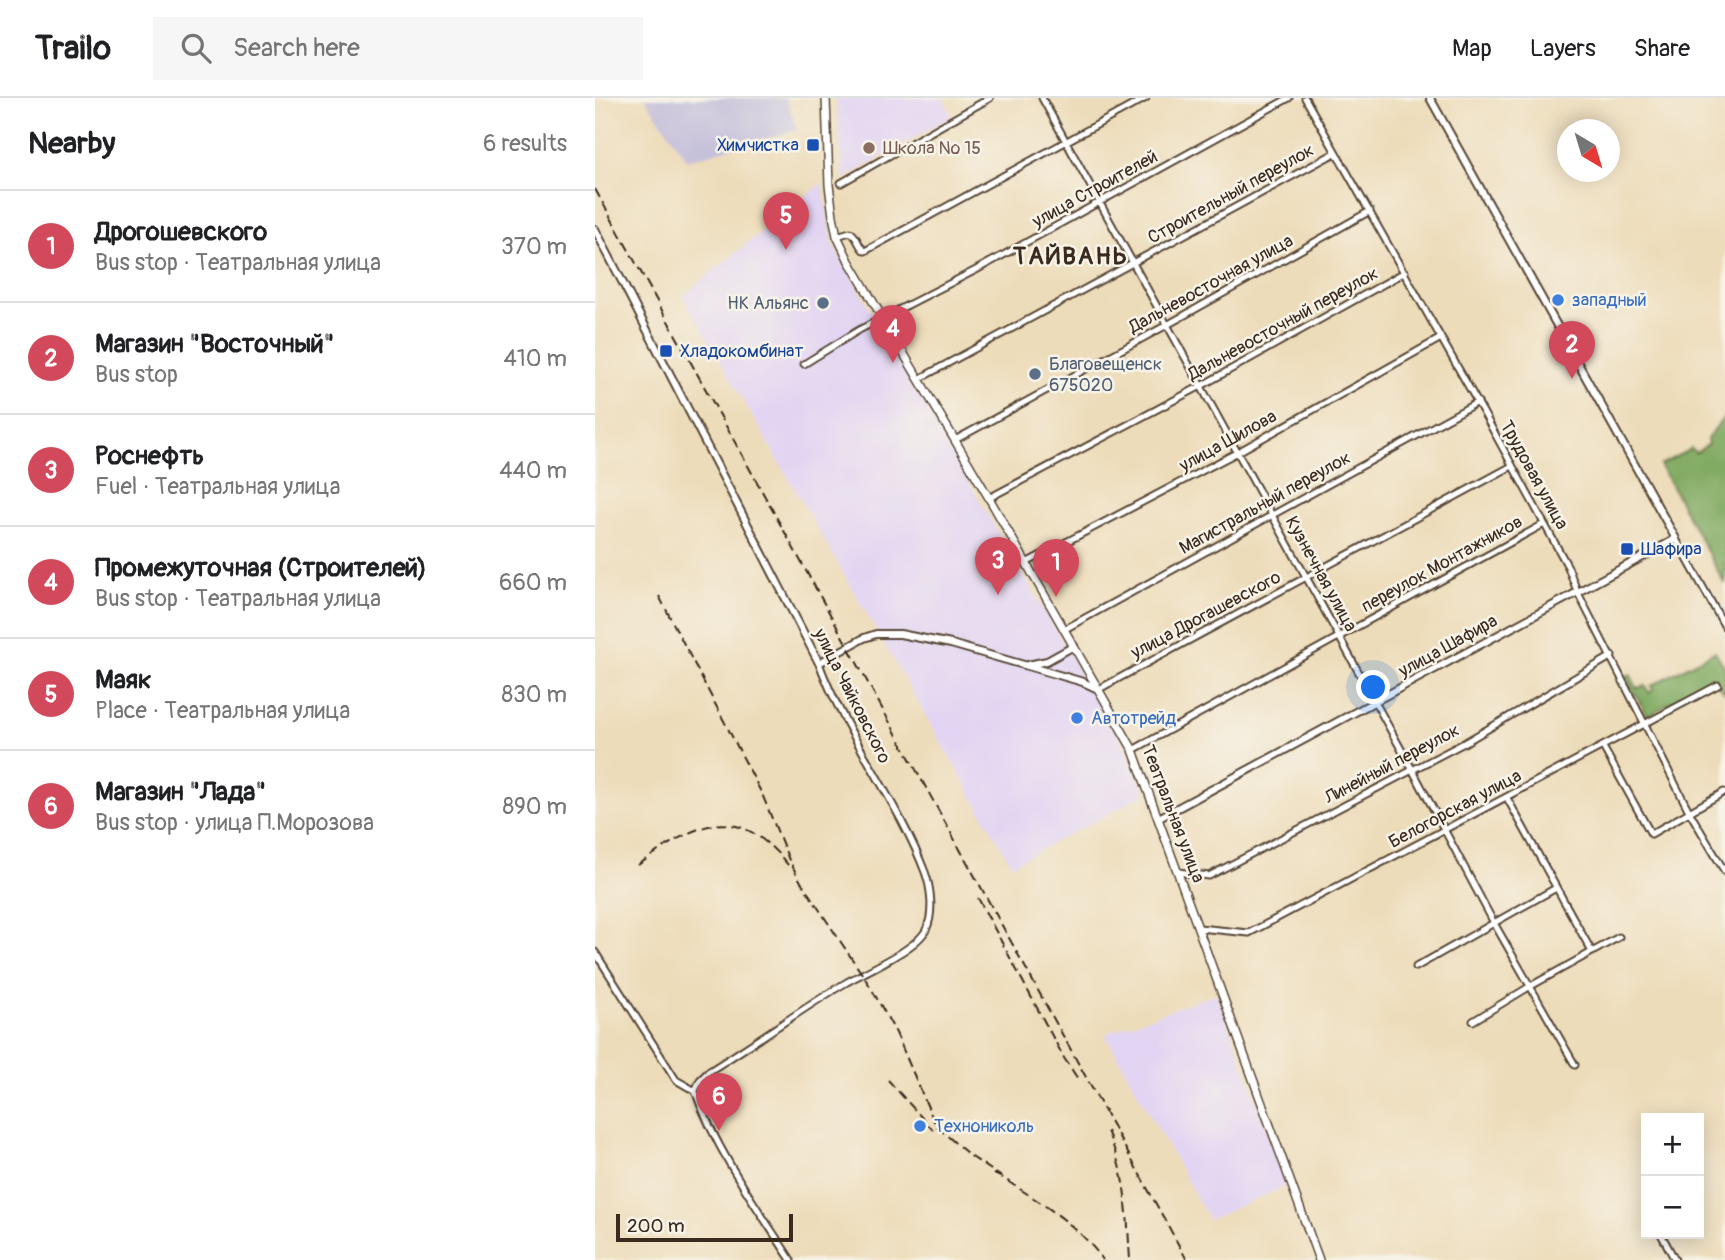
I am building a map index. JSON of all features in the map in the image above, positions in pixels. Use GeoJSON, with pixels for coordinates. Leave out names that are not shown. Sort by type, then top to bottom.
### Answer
{"type":"FeatureCollection","features":[{"type":"Feature","properties":{"kind":"main road","name":"Театральная улица"},"geometry":{"type":"LineString","coordinates":[[826,98],[829,185],[837,236],[1133,750],[1319,1260]]}},
{"type":"Feature","properties":{"kind":"street"},"geometry":{"type":"LineString","coordinates":[[841,183],[990,98]]}},
{"type":"Feature","properties":{"kind":"street","name":"Кузнечная улица"},"geometry":{"type":"LineString","coordinates":[[1042,98],[1340,637],[1529,987],[1575,1065]]}},
{"type":"Feature","properties":{"kind":"street"},"geometry":{"type":"LineString","coordinates":[[837,236],[850,232],[854,234],[865,251],[1146,98]]}},
{"type":"Feature","properties":{"kind":"street","name":"улица Строителей"},"geometry":{"type":"LineString","coordinates":[[804,364],[859,330],[884,319],[1289,98]]}},
{"type":"Feature","properties":{"kind":"street","name":"Трудовая улица"},"geometry":{"type":"LineString","coordinates":[[1305,98],[1478,402],[1568,567],[1577,591],[1690,813],[1725,872]]}},
{"type":"Feature","properties":{"kind":"street"},"geometry":{"type":"LineString","coordinates":[[1430,98],[1725,627]]}},
{"type":"Feature","properties":{"kind":"street","name":"Строительный переулок"},"geometry":{"type":"LineString","coordinates":[[919,379],[1335,153]]}},
{"type":"Feature","properties":{"kind":"street","name":"Дальневосточная улица"},"geometry":{"type":"LineString","coordinates":[[955,440],[1167,326],[1370,211]]}},
{"type":"Feature","properties":{"kind":"street","name":"улица Чайковского"},"geometry":{"type":"LineString","coordinates":[[595,229],[829,687],[887,792],[926,874],[930,899],[930,916],[926,931],[909,946],[846,983],[708,1072],[695,1091]]}},
{"type":"Feature","properties":{"kind":"street","name":"Дальневосточный переулок"},"geometry":{"type":"LineString","coordinates":[[989,498],[1201,386],[1405,272]]}},
{"type":"Feature","properties":{"kind":"street","name":"улица Шилова"},"geometry":{"type":"LineString","coordinates":[[1026,564],[1238,452],[1441,338]]}},
{"type":"Feature","properties":{"kind":"street","name":"Магистральный переулок"},"geometry":{"type":"LineString","coordinates":[[1065,629],[1478,402]]}},
{"type":"Feature","properties":{"kind":"street","name":"улица Дрогашевского"},"geometry":{"type":"LineString","coordinates":[[1099,689],[1512,466]]}},
{"type":"Feature","properties":{"kind":"street","name":"переулок Монтажников"},"geometry":{"type":"LineString","coordinates":[[1133,750],[1544,524]]}},
{"type":"Feature","properties":{"kind":"street","name":"улица Шафира"},"geometry":{"type":"LineString","coordinates":[[1159,818],[1676,539]]}},
{"type":"Feature","properties":{"kind":"street"},"geometry":{"type":"LineString","coordinates":[[819,663],[864,638],[885,633],[900,634],[951,644],[1099,689]]}},
{"type":"Feature","properties":{"kind":"street"},"geometry":{"type":"LineString","coordinates":[[1023,665],[1047,661],[1074,646]]}},
{"type":"Feature","properties":{"kind":"street","name":"Линейный переулок"},"geometry":{"type":"LineString","coordinates":[[1178,872],[1209,876],[1464,743],[1612,656]]}},
{"type":"Feature","properties":{"kind":"street","name":"Белогорская улица"},"geometry":{"type":"LineString","coordinates":[[1199,928],[1249,933],[1718,685]]}},
{"type":"Feature","properties":{"kind":"street"},"geometry":{"type":"LineString","coordinates":[[1603,747],[1651,834],[1724,792]]}},
{"type":"Feature","properties":{"kind":"street"},"geometry":{"type":"LineString","coordinates":[[1507,798],[1592,952]]}},
{"type":"Feature","properties":{"kind":"street"},"geometry":{"type":"LineString","coordinates":[[1416,967],[1556,888]]}},
{"type":"Feature","properties":{"kind":"street"},"geometry":{"type":"LineString","coordinates":[[1473,1021],[1619,937]]}},
{"type":"Feature","properties":{"kind":"street"},"geometry":{"type":"LineString","coordinates":[[595,952],[676,1080],[695,1091],[705,1120],[735,1173],[791,1260]]}},
{"type":"Feature","properties":{"kind":"street"},"geometry":{"type":"LineString","coordinates":[[1664,1239],[1675,1260]]}},
{"type":"Feature","properties":{"kind":"shaded area"},"geometry":{"type":"Polygon","coordinates":[[[645,98],[786,98],[797,130],[687,160],[645,98]]]}},
{"type":"Feature","properties":{"kind":"shaded area","name":"Школа № 15"},"geometry":{"type":"Polygon","coordinates":[[[836,98],[943,98],[952,116],[843,179],[836,98]]]}},
{"type":"Feature","properties":{"kind":"shaded area"},"geometry":{"type":"Polygon","coordinates":[[[822,183],[833,244],[986,512],[1131,757],[1145,794],[1012,865],[683,296],[822,183]]]}},
{"type":"Feature","properties":{"kind":"shaded area"},"geometry":{"type":"Polygon","coordinates":[[[1217,993],[1288,1185],[1209,1220],[1105,1034],[1217,993]]]}},
{"type":"Feature","properties":{"kind":"green space"},"geometry":{"type":"Polygon","coordinates":[[[1725,416],[1725,584],[1660,465],[1691,449],[1696,453],[1708,444],[1707,439],[1725,416]]]}},
{"type":"Feature","properties":{"kind":"green space"},"geometry":{"type":"Polygon","coordinates":[[[1715,651],[1725,668],[1725,693],[1711,678],[1648,716],[1625,677],[1630,674],[1637,688],[1645,686],[1649,693],[1653,690],[1651,686],[1715,651]]]}},
{"type":"Feature","properties":{"kind":"railway"},"geometry":{"type":"LineString","coordinates":[[595,189],[1187,1260]]}},
{"type":"Feature","properties":{"kind":"railway"},"geometry":{"type":"LineString","coordinates":[[659,596],[762,794],[789,860],[870,986],[896,1033],[936,1126],[969,1155],[1003,1178]]}},
{"type":"Feature","properties":{"kind":"railway"},"geometry":{"type":"LineString","coordinates":[[638,865],[679,838],[715,825],[732,825],[750,831],[768,844],[788,865]]}},
{"type":"Feature","properties":{"kind":"railway"},"geometry":{"type":"LineString","coordinates":[[978,898],[1078,1079]]}},
{"type":"Feature","properties":{"kind":"railway"},"geometry":{"type":"LineString","coordinates":[[888,1080],[933,1130]]}},
{"type":"Feature","properties":{"kind":"railway"},"geometry":{"type":"LineString","coordinates":[[1107,1131],[1122,1179],[1130,1260]]}},
{"type":"Feature","properties":{"kind":"railway"},"geometry":{"type":"LineString","coordinates":[[994,1174],[1057,1214],[1082,1235],[1103,1260]]}},
{"type":"Feature","properties":{"kind":"place","name":"Химчистка"},"geometry":{"type":"Point","coordinates":[813,145]}},
{"type":"Feature","properties":{"kind":"place","name":"Школа № 15"},"geometry":{"type":"Point","coordinates":[869,148]}},
{"type":"Feature","properties":{"kind":"place","name":"Маяк"},"geometry":{"type":"Point","coordinates":[786,250]}},
{"type":"Feature","properties":{"kind":"place","name":"западный"},"geometry":{"type":"Point","coordinates":[1558,300]}},
{"type":"Feature","properties":{"kind":"place","name":"НК Альянс"},"geometry":{"type":"Point","coordinates":[823,303]}},
{"type":"Feature","properties":{"kind":"place","name":"Хладокомбинат"},"geometry":{"type":"Point","coordinates":[666,351]}},
{"type":"Feature","properties":{"kind":"place","name":"Промежуточная (Строителей)"},"geometry":{"type":"Point","coordinates":[893,363]}},
{"type":"Feature","properties":{"kind":"place","name":"Благовещенск 675020"},"geometry":{"type":"Point","coordinates":[1035,374]}},
{"type":"Feature","properties":{"kind":"place","name":"Магазин \"Восточный\""},"geometry":{"type":"Point","coordinates":[1572,379]}},
{"type":"Feature","properties":{"kind":"place","name":"Шафира"},"geometry":{"type":"Point","coordinates":[1627,549]}},
{"type":"Feature","properties":{"kind":"place","name":"Роснефть"},"geometry":{"type":"Point","coordinates":[998,595]}},
{"type":"Feature","properties":{"kind":"place","name":"Дрогошевского"},"geometry":{"type":"Point","coordinates":[1056,597]}},
{"type":"Feature","properties":{"kind":"place","name":"Автотрейд"},"geometry":{"type":"Point","coordinates":[1077,718]}},
{"type":"Feature","properties":{"kind":"place","name":"Технониколь"},"geometry":{"type":"Point","coordinates":[920,1126]}},
{"type":"Feature","properties":{"kind":"place","name":"Магазин \"Лада\""},"geometry":{"type":"Point","coordinates":[719,1131]}},
{"type":"Feature","properties":{"kind":"district","name":"ТАЙВАНЬ"},"geometry":{"type":"Point","coordinates":[1071,256]}}]}
